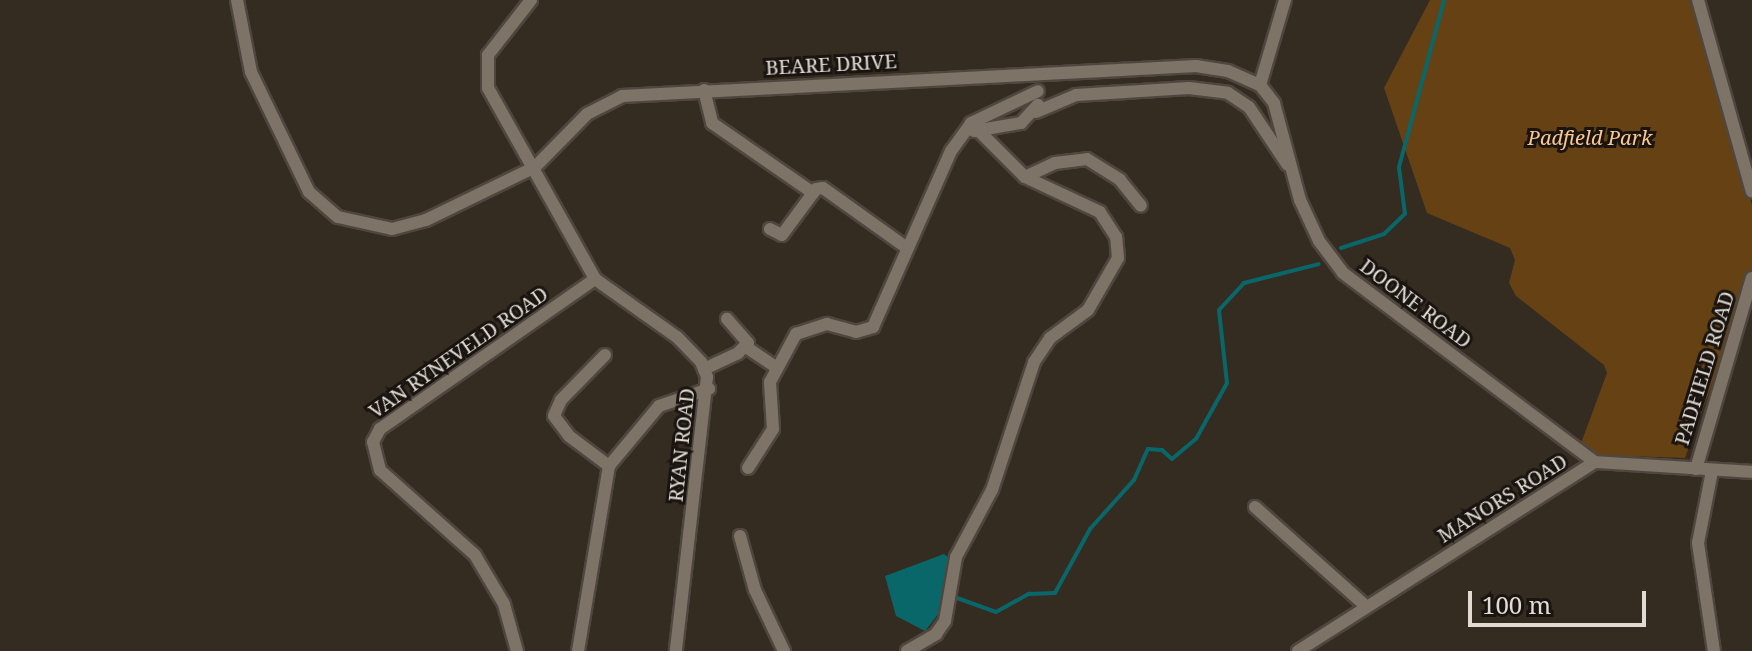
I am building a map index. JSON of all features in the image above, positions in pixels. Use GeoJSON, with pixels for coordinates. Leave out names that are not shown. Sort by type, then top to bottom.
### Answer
{"type":"FeatureCollection","features":[{"type":"Feature","properties":{"kind":"street"},"geometry":{"type":"LineString","coordinates":[[237,0],[256,84],[304,184],[319,205],[338,217],[360,225],[405,228],[535,167],[493,99],[485,65],[492,46],[531,0]]}},
{"type":"Feature","properties":{"kind":"street"},"geometry":{"type":"LineString","coordinates":[[1260,85],[1285,0]]}},
{"type":"Feature","properties":{"kind":"street"},"geometry":{"type":"LineString","coordinates":[[1698,0],[1752,192]]}},
{"type":"Feature","properties":{"kind":"street","name":"BEARE DRIVE"},"geometry":{"type":"LineString","coordinates":[[535,167],[570,127],[603,103],[622,96],[1196,66],[1228,71],[1260,85]]}},
{"type":"Feature","properties":{"kind":"street"},"geometry":{"type":"LineString","coordinates":[[1035,74],[1038,91],[1036,112]]}},
{"type":"Feature","properties":{"kind":"street","name":"DOONE ROAD"},"geometry":{"type":"LineString","coordinates":[[1260,85],[1281,122],[1287,164],[1319,241],[1343,273],[1595,462]]}},
{"type":"Feature","properties":{"kind":"street"},"geometry":{"type":"LineString","coordinates":[[972,128],[1021,123],[1036,112],[1076,95],[1189,88],[1228,93],[1249,107],[1287,164]]}},
{"type":"Feature","properties":{"kind":"street"},"geometry":{"type":"LineString","coordinates":[[704,90],[712,123],[813,193]]}},
{"type":"Feature","properties":{"kind":"street"},"geometry":{"type":"LineString","coordinates":[[748,468],[773,429],[769,389],[776,367],[805,328],[833,324],[862,332],[873,327],[939,171],[972,128],[1038,91]]}},
{"type":"Feature","properties":{"kind":"street"},"geometry":{"type":"LineString","coordinates":[[907,651],[936,634],[945,621],[956,557],[992,490],[1034,362],[1050,338],[1088,310],[1118,258],[1116,237],[1100,212],[1025,177],[972,128]]}},
{"type":"Feature","properties":{"kind":"street"},"geometry":{"type":"LineString","coordinates":[[1025,177],[1055,163],[1087,159],[1120,180],[1141,206]]}},
{"type":"Feature","properties":{"kind":"street","name":"RYAN ROAD"},"geometry":{"type":"LineString","coordinates":[[535,167],[595,279],[677,337],[704,369],[709,389],[676,651]]}},
{"type":"Feature","properties":{"kind":"street"},"geometry":{"type":"LineString","coordinates":[[770,229],[782,235],[813,193],[826,189],[907,248]]}},
{"type":"Feature","properties":{"kind":"street","name":"PADFIELD ROAD"},"geometry":{"type":"LineString","coordinates":[[1696,469],[1752,278]]}},
{"type":"Feature","properties":{"kind":"street","name":"VAN RYNEVELD ROAD"},"geometry":{"type":"LineString","coordinates":[[517,651],[504,604],[475,555],[380,470],[372,448],[380,429],[595,279]]}},
{"type":"Feature","properties":{"kind":"street"},"geometry":{"type":"LineString","coordinates":[[727,319],[746,335],[746,347]]}},
{"type":"Feature","properties":{"kind":"street"},"geometry":{"type":"LineString","coordinates":[[746,347],[776,367]]}},
{"type":"Feature","properties":{"kind":"street"},"geometry":{"type":"LineString","coordinates":[[704,369],[746,347]]}},
{"type":"Feature","properties":{"kind":"street"},"geometry":{"type":"LineString","coordinates":[[605,355],[561,400],[554,416],[560,429],[609,466]]}},
{"type":"Feature","properties":{"kind":"street"},"geometry":{"type":"LineString","coordinates":[[578,651],[609,466],[659,406],[709,389]]}},
{"type":"Feature","properties":{"kind":"street","name":"MANORS ROAD"},"geometry":{"type":"LineString","coordinates":[[1298,651],[1595,462],[1752,472]]}},
{"type":"Feature","properties":{"kind":"street"},"geometry":{"type":"LineString","coordinates":[[1712,471],[1698,543],[1714,651]]}},
{"type":"Feature","properties":{"kind":"street"},"geometry":{"type":"LineString","coordinates":[[1255,507],[1367,607]]}},
{"type":"Feature","properties":{"kind":"street"},"geometry":{"type":"LineString","coordinates":[[740,536],[755,590],[784,651]]}},
{"type":"Feature","properties":{"kind":"green space","name":"Padfield Park"},"geometry":{"type":"Polygon","coordinates":[[[1430,0],[1693,0],[1752,205],[1752,274],[1685,458],[1595,455],[1580,446],[1607,373],[1604,365],[1516,296],[1509,283],[1515,260],[1510,248],[1427,213],[1384,88],[1430,0]]]}},
{"type":"Feature","properties":{"kind":"water"},"geometry":{"type":"Polygon","coordinates":[[[944,554],[952,560],[943,608],[925,631],[896,616],[885,576],[944,554]]]}},
{"type":"Feature","properties":{"kind":"waterway"},"geometry":{"type":"LineString","coordinates":[[1341,248],[1384,234],[1405,214],[1399,167],[1444,0]]}},
{"type":"Feature","properties":{"kind":"waterway"},"geometry":{"type":"LineString","coordinates":[[957,598],[996,612],[1029,594],[1055,593],[1090,529],[1134,480],[1148,449],[1162,450],[1172,459],[1196,439],[1227,383],[1219,310],[1244,283],[1319,264]]}}]}
